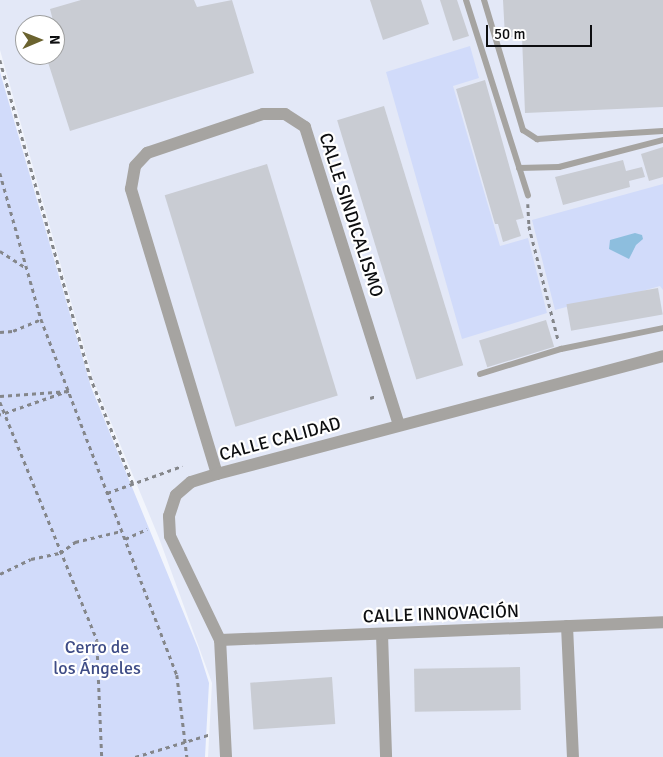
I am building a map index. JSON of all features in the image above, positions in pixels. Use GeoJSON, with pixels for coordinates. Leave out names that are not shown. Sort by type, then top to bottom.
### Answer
{"type":"FeatureCollection","features":[{"type":"Feature","properties":{"kind":"street","name":"CALLE SINDICALISMO"},"geometry":{"type":"LineString","coordinates":[[217,474],[131,188],[135,166],[147,153],[263,114],[285,114],[304,126],[399,425]]}},
{"type":"Feature","properties":{"kind":"street","name":"CALLE CALIDAD"},"geometry":{"type":"LineString","coordinates":[[226,757],[220,640],[170,536],[169,516],[176,495],[191,482],[217,474],[663,356]]}},
{"type":"Feature","properties":{"kind":"street","name":"CALLE INNOVACIÓN"},"geometry":{"type":"LineString","coordinates":[[220,640],[663,622]]}},
{"type":"Feature","properties":{"kind":"street"},"geometry":{"type":"LineString","coordinates":[[567,626],[573,757]]}},
{"type":"Feature","properties":{"kind":"street"},"geometry":{"type":"LineString","coordinates":[[382,634],[386,757]]}},
{"type":"Feature","properties":{"kind":"lane"},"geometry":{"type":"LineString","coordinates":[[466,0],[528,195]]}},
{"type":"Feature","properties":{"kind":"lane"},"geometry":{"type":"LineString","coordinates":[[484,0],[523,130],[537,139],[663,131]]}},
{"type":"Feature","properties":{"kind":"lane"},"geometry":{"type":"LineString","coordinates":[[519,168],[559,167],[663,140]]}},
{"type":"Feature","properties":{"kind":"lane"},"geometry":{"type":"LineString","coordinates":[[480,374],[561,349],[663,328]]}},
{"type":"Feature","properties":{"kind":"path"},"geometry":{"type":"LineString","coordinates":[[0,60],[90,376],[134,484]]}},
{"type":"Feature","properties":{"kind":"path"},"geometry":{"type":"LineString","coordinates":[[0,173],[41,319],[177,675],[187,757]]}},
{"type":"Feature","properties":{"kind":"path"},"geometry":{"type":"LineString","coordinates":[[528,195],[529,226],[561,349]]}},
{"type":"Feature","properties":{"kind":"path"},"geometry":{"type":"LineString","coordinates":[[0,251],[26,269]]}},
{"type":"Feature","properties":{"kind":"path"},"geometry":{"type":"LineString","coordinates":[[0,332],[13,331],[41,319]]}},
{"type":"Feature","properties":{"kind":"path"},"geometry":{"type":"LineString","coordinates":[[0,396],[68,391]]}},
{"type":"Feature","properties":{"kind":"path"},"geometry":{"type":"LineString","coordinates":[[0,415],[68,391]]}},
{"type":"Feature","properties":{"kind":"path"},"geometry":{"type":"LineString","coordinates":[[0,402],[97,640],[102,757]]}},
{"type":"Feature","properties":{"kind":"path"},"geometry":{"type":"LineString","coordinates":[[107,493],[182,466]]}},
{"type":"Feature","properties":{"kind":"path"},"geometry":{"type":"LineString","coordinates":[[125,539],[147,529]]}},
{"type":"Feature","properties":{"kind":"path"},"geometry":{"type":"LineString","coordinates":[[0,574],[31,559],[60,553],[75,542],[121,531]]}},
{"type":"Feature","properties":{"kind":"path"},"geometry":{"type":"LineString","coordinates":[[135,757],[186,740],[225,730]]}},
{"type":"Feature","properties":{"kind":"shaded area"},"geometry":{"type":"Polygon","coordinates":[[[0,0],[663,0],[663,757],[208,757],[212,683],[159,538],[93,379],[0,50],[0,0]]]}},
{"type":"Feature","properties":{"kind":"shaded area"},"geometry":{"type":"Polygon","coordinates":[[[635,233],[642,235],[643,239],[636,245],[629,259],[609,249],[610,240],[635,233]]]}},
{"type":"Feature","properties":{"kind":"green space"},"geometry":{"type":"Polygon","coordinates":[[[470,46],[479,78],[453,86],[500,246],[528,238],[547,313],[462,339],[386,72],[470,46]]]}},
{"type":"Feature","properties":{"kind":"green space","name":"Cerro de los Ángeles"},"geometry":{"type":"Polygon","coordinates":[[[0,72],[91,387],[198,648],[209,683],[205,757],[0,757],[0,72]]]}},
{"type":"Feature","properties":{"kind":"green space"},"geometry":{"type":"Polygon","coordinates":[[[663,184],[663,290],[660,286],[571,311],[570,306],[555,310],[532,220],[663,184]]]}},
{"type":"Feature","properties":{"kind":"building"},"geometry":{"type":"Polygon","coordinates":[[[81,0],[194,0],[197,7],[232,0],[254,73],[70,131],[49,65],[65,65],[65,15],[52,15],[50,9],[81,0]]]}},
{"type":"Feature","properties":{"kind":"building"},"geometry":{"type":"Polygon","coordinates":[[[370,0],[421,0],[429,24],[383,40],[370,0]]]}},
{"type":"Feature","properties":{"kind":"building"},"geometry":{"type":"Polygon","coordinates":[[[440,0],[457,0],[469,36],[453,41],[440,0]]]}},
{"type":"Feature","properties":{"kind":"building"},"geometry":{"type":"Polygon","coordinates":[[[503,0],[663,0],[663,107],[525,113],[522,37],[505,37],[503,0]]]}},
{"type":"Feature","properties":{"kind":"building"},"geometry":{"type":"Polygon","coordinates":[[[485,80],[524,218],[516,220],[521,236],[503,242],[498,224],[495,224],[456,89],[485,80]]]}},
{"type":"Feature","properties":{"kind":"building"},"geometry":{"type":"Polygon","coordinates":[[[384,106],[463,365],[416,379],[337,120],[384,106]]]}},
{"type":"Feature","properties":{"kind":"building"},"geometry":{"type":"Polygon","coordinates":[[[663,147],[663,177],[649,181],[641,154],[663,147]]]}},
{"type":"Feature","properties":{"kind":"building"},"geometry":{"type":"Polygon","coordinates":[[[623,160],[626,171],[642,167],[645,177],[629,181],[630,187],[563,205],[555,177],[623,160]]]}},
{"type":"Feature","properties":{"kind":"building"},"geometry":{"type":"Polygon","coordinates":[[[267,164],[338,395],[235,427],[165,195],[267,164]]]}},
{"type":"Feature","properties":{"kind":"building"},"geometry":{"type":"Polygon","coordinates":[[[658,288],[663,315],[571,331],[566,304],[658,288]]]}},
{"type":"Feature","properties":{"kind":"building"},"geometry":{"type":"Polygon","coordinates":[[[546,320],[554,347],[487,367],[479,340],[546,320]]]}},
{"type":"Feature","properties":{"kind":"building"},"geometry":{"type":"Polygon","coordinates":[[[520,667],[521,710],[415,712],[414,669],[520,667]]]}},
{"type":"Feature","properties":{"kind":"building"},"geometry":{"type":"Polygon","coordinates":[[[332,677],[335,724],[253,730],[250,683],[332,677]]]}}]}
